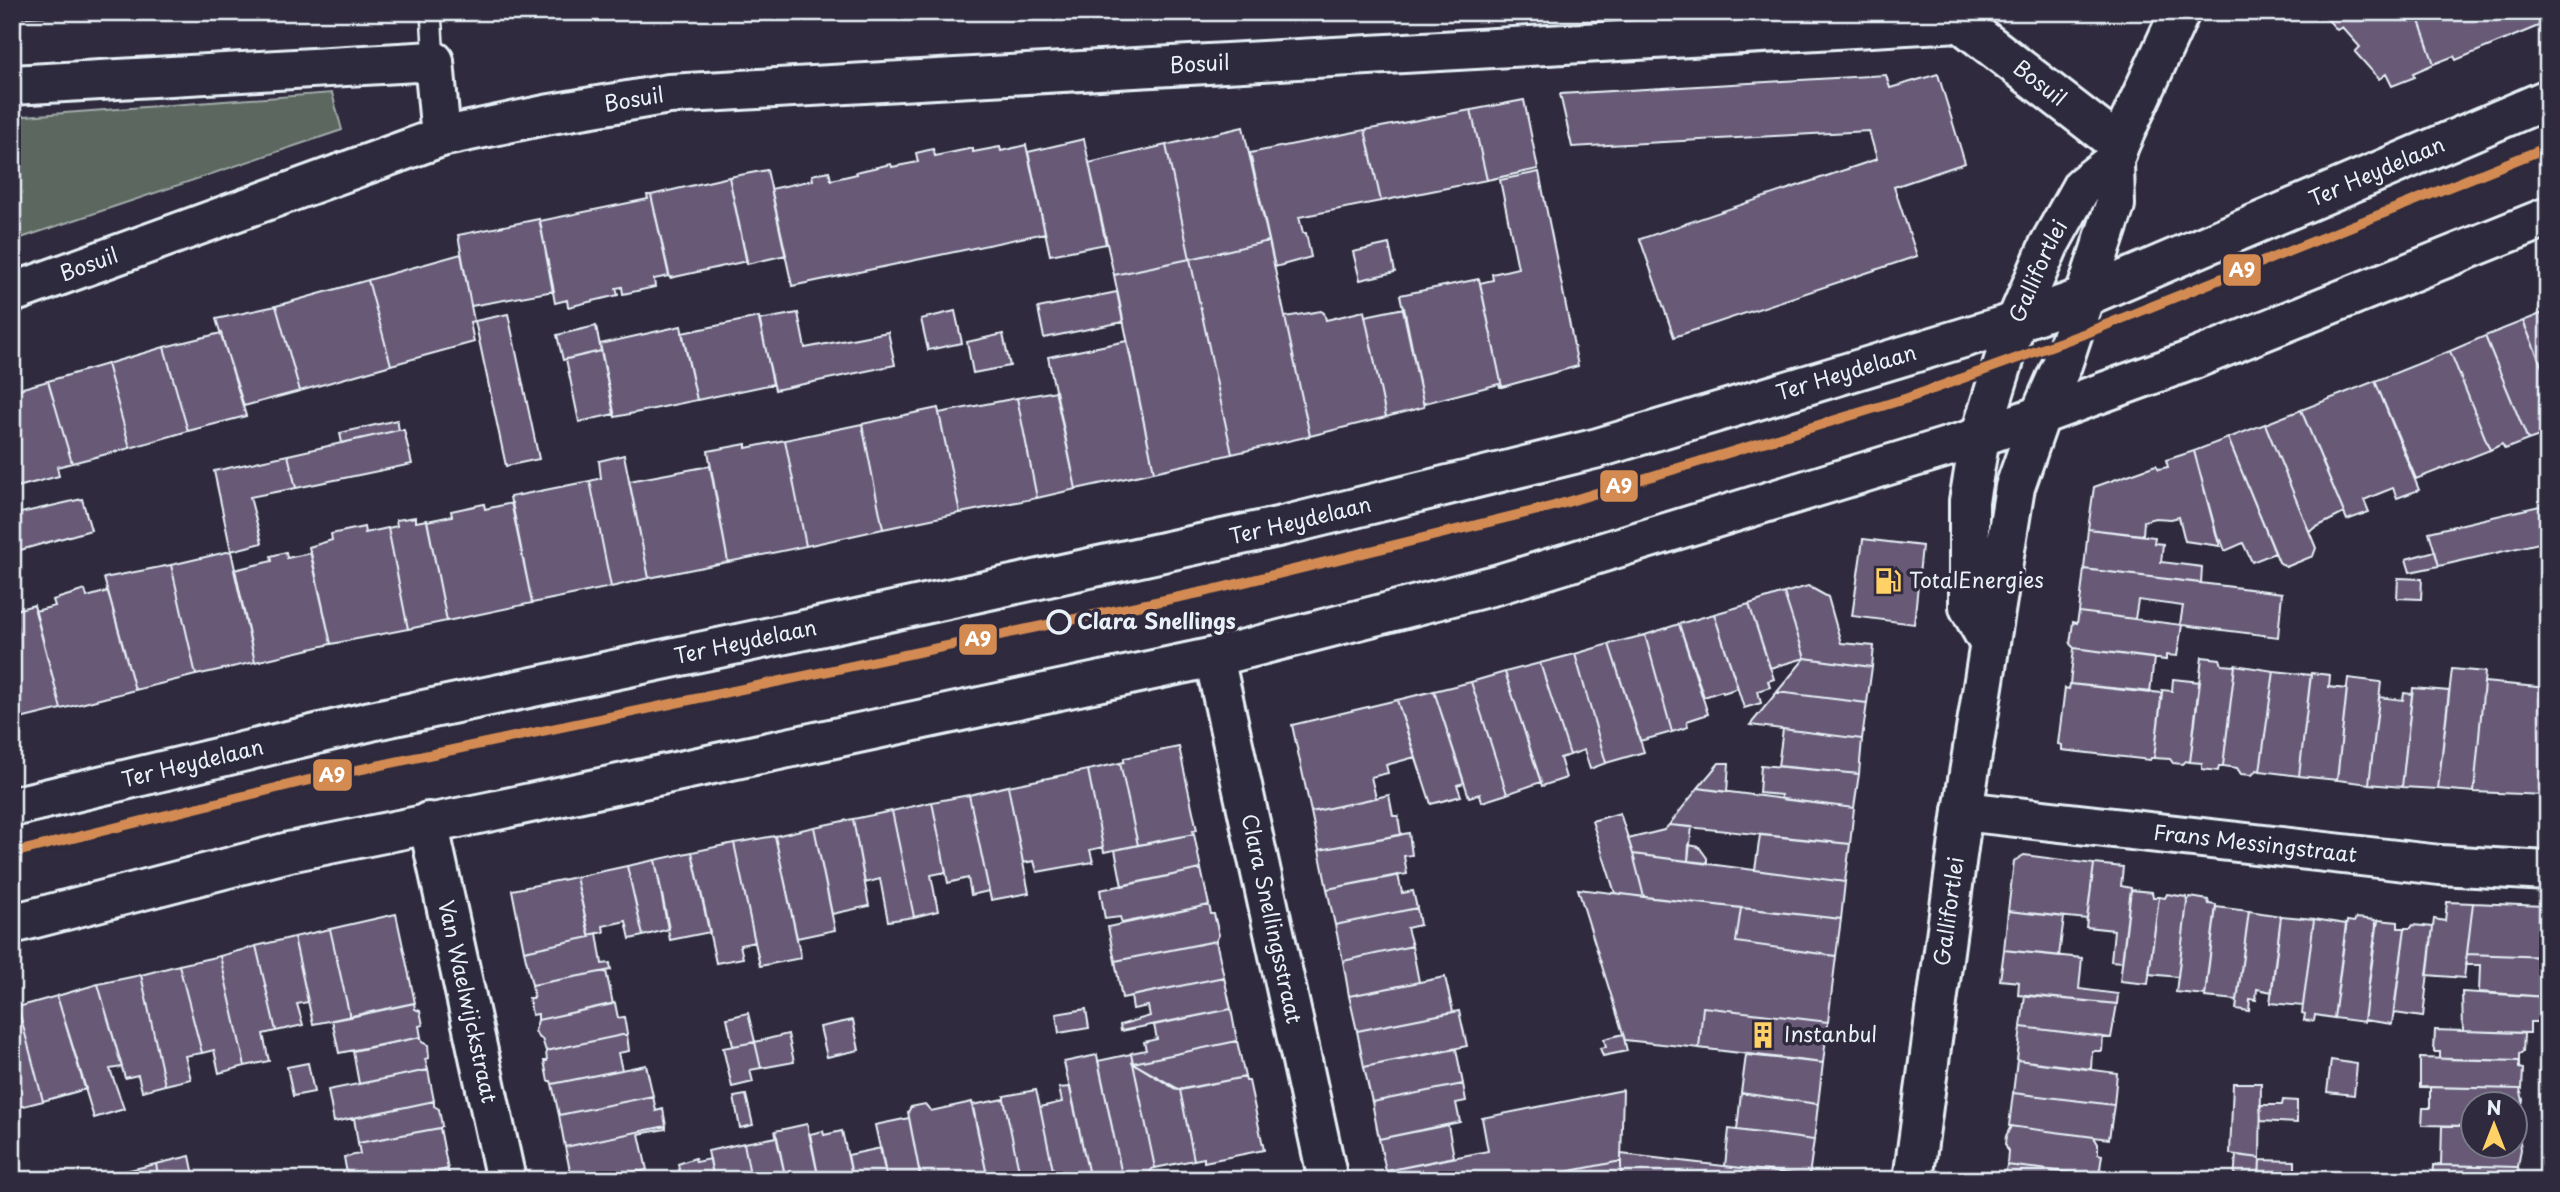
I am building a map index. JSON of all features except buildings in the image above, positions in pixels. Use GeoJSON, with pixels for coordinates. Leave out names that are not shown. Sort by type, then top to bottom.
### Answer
{"type":"FeatureCollection","features":[{"type":"Feature","properties":{"kind":"street","name":"Gallifortlei"},"geometry":{"type":"LineString","coordinates":[[1913,1180],[1963,811],[2015,487],[2041,413],[2062,365],[2115,205],[2117,153],[2180,12]]}},
{"type":"Feature","properties":{"kind":"street","name":"Bosuil"},"geometry":{"type":"LineString","coordinates":[[12,293],[441,137],[545,115],[669,94],[1956,17],[2117,153]]}},
{"type":"Feature","properties":{"kind":"street"},"geometry":{"type":"LineString","coordinates":[[12,85],[434,61],[441,137]]}},
{"type":"Feature","properties":{"kind":"street","name":"Ter Heydelaan"},"geometry":{"type":"LineString","coordinates":[[12,807],[371,721],[1282,526],[1598,448],[2016,323],[2082,298],[2548,99]]}},
{"type":"Feature","properties":{"kind":"street","name":"Gallifortlei"},"geometry":{"type":"LineString","coordinates":[[1989,643],[1969,607],[1969,501],[1980,437],[2016,323],[2049,245],[2082,186],[2117,153]]}},
{"type":"Feature","properties":{"kind":"street"},"geometry":{"type":"LineString","coordinates":[[12,924],[289,852],[1214,657],[1499,584],[1980,437],[2150,376],[2548,217]]}},
{"type":"Feature","properties":{"kind":"street","name":"Clara Snellingsstraat"},"geometry":{"type":"LineString","coordinates":[[1214,657],[1328,1180]]}},
{"type":"Feature","properties":{"kind":"street","name":"Frans Messingstraat"},"geometry":{"type":"LineString","coordinates":[[1963,811],[2440,865],[2548,871]]}},
{"type":"Feature","properties":{"kind":"street","name":"Van Waelwijckstraat"},"geometry":{"type":"LineString","coordinates":[[428,822],[506,1180]]}},
{"type":"Feature","properties":{"kind":"lane"},"geometry":{"type":"LineString","coordinates":[[431,12],[434,61]]}},
{"type":"Feature","properties":{"kind":"green space"},"geometry":{"type":"Polygon","coordinates":[[[332,93],[342,130],[12,241],[12,117],[332,93]]]}},
{"type":"Feature","properties":{"kind":"transit line","name":"A9"},"geometry":{"type":"LineString","coordinates":[[12,853],[305,781],[1208,591],[1554,506],[1908,398],[2086,333],[2548,147]]}},
{"type":"Feature","properties":{"kind":"place","name":"TotalEnergies"},"geometry":{"type":"Point","coordinates":[1888,581]}},
{"type":"Feature","properties":{"kind":"place","name":"Clara Snellings"},"geometry":{"type":"Point","coordinates":[1059,622]}},
{"type":"Feature","properties":{"kind":"place","name":"Instanbul"},"geometry":{"type":"Point","coordinates":[1763,1035]}}]}
